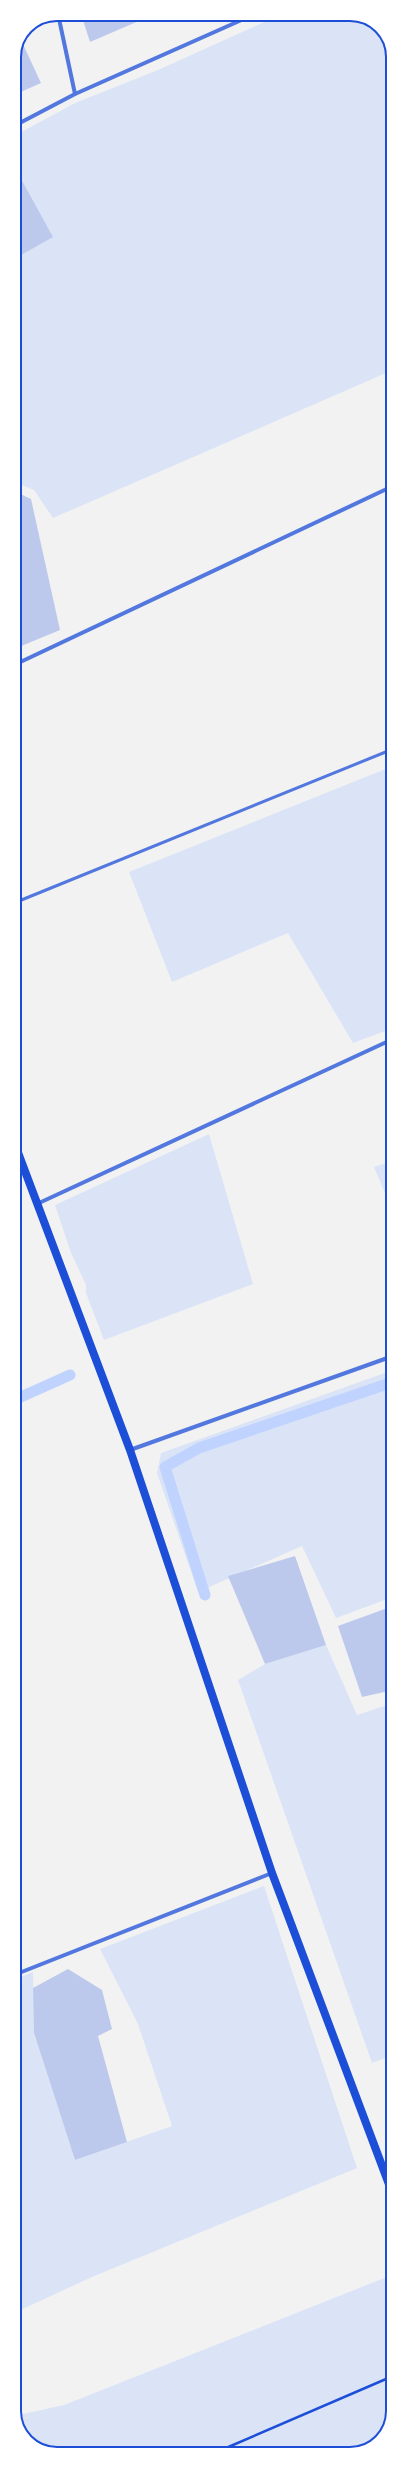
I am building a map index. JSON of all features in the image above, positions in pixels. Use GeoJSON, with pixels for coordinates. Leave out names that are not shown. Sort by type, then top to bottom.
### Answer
{"type":"FeatureCollection","features":[{"type":"Feature","properties":{"kind":"main road"},"geometry":{"type":"LineString","coordinates":[[21,1159],[39,1203],[130,1450],[272,1873],[386,2176]]}},
{"type":"Feature","properties":{"kind":"street"},"geometry":{"type":"LineString","coordinates":[[59,21],[75,94]]}},
{"type":"Feature","properties":{"kind":"street"},"geometry":{"type":"LineString","coordinates":[[21,122],[75,94],[239,21]]}},
{"type":"Feature","properties":{"kind":"street"},"geometry":{"type":"LineString","coordinates":[[21,662],[386,489]]}},
{"type":"Feature","properties":{"kind":"street"},"geometry":{"type":"LineString","coordinates":[[39,1203],[349,1057],[386,1042]]}},
{"type":"Feature","properties":{"kind":"street"},"geometry":{"type":"LineString","coordinates":[[130,1450],[386,1359]]}},
{"type":"Feature","properties":{"kind":"street"},"geometry":{"type":"LineString","coordinates":[[21,1971],[272,1873]]}},
{"type":"Feature","properties":{"kind":"lane"},"geometry":{"type":"LineString","coordinates":[[21,900],[386,752]]}},
{"type":"Feature","properties":{"kind":"path"},"geometry":{"type":"LineString","coordinates":[[228,2447],[386,2379]]}},
{"type":"Feature","properties":{"kind":"shaded area"},"geometry":{"type":"Polygon","coordinates":[[[266,21],[352,21],[368,26],[378,35],[382,41],[386,53],[386,373],[53,518],[34,490],[21,485],[21,132],[75,103],[158,70],[266,21]]]}},
{"type":"Feature","properties":{"kind":"shaded area"},"geometry":{"type":"Polygon","coordinates":[[[386,769],[386,1031],[353,1043],[288,933],[172,982],[129,872],[386,769]]]}},
{"type":"Feature","properties":{"kind":"shaded area"},"geometry":{"type":"Polygon","coordinates":[[[209,1134],[253,1284],[104,1340],[86,1293],[86,1285],[71,1253],[55,1205],[209,1134]]]}},
{"type":"Feature","properties":{"kind":"shaded area"},"geometry":{"type":"Polygon","coordinates":[[[386,1163],[386,1196],[374,1167],[386,1163]]]}},
{"type":"Feature","properties":{"kind":"shaded area"},"geometry":{"type":"Polygon","coordinates":[[[386,1373],[386,1600],[336,1618],[302,1546],[198,1592],[157,1473],[161,1453],[386,1373]]]}},
{"type":"Feature","properties":{"kind":"shaded area"},"geometry":{"type":"Polygon","coordinates":[[[326,1645],[357,1715],[386,1705],[386,2058],[372,2063],[238,1680],[265,1664],[326,1645]]]}},
{"type":"Feature","properties":{"kind":"shaded area"},"geometry":{"type":"Polygon","coordinates":[[[264,1886],[357,2168],[92,2277],[21,2310],[21,1977],[33,1972],[34,2033],[75,2160],[172,2126],[138,2024],[100,1949],[264,1886]]]}},
{"type":"Feature","properties":{"kind":"shaded area"},"geometry":{"type":"Polygon","coordinates":[[[386,2277],[385,2418],[377,2435],[359,2446],[55,2447],[48,2446],[37,2441],[30,2435],[26,2429],[21,2414],[64,2405],[386,2277]]]}},
{"type":"Feature","properties":{"kind":"building"},"geometry":{"type":"Polygon","coordinates":[[[83,21],[139,21],[90,42],[83,21]]]}},
{"type":"Feature","properties":{"kind":"building"},"geometry":{"type":"Polygon","coordinates":[[[24,45],[41,83],[21,92],[21,58],[24,45]]]}},
{"type":"Feature","properties":{"kind":"building"},"geometry":{"type":"Polygon","coordinates":[[[21,179],[53,237],[21,255],[21,179]]]}},
{"type":"Feature","properties":{"kind":"building"},"geometry":{"type":"Polygon","coordinates":[[[21,494],[31,499],[60,630],[21,646],[21,494]]]}},
{"type":"Feature","properties":{"kind":"building"},"geometry":{"type":"Polygon","coordinates":[[[295,1556],[326,1645],[265,1664],[228,1576],[295,1556]]]}},
{"type":"Feature","properties":{"kind":"building"},"geometry":{"type":"Polygon","coordinates":[[[386,1609],[386,1692],[362,1697],[338,1626],[386,1609]]]}},
{"type":"Feature","properties":{"kind":"building"},"geometry":{"type":"Polygon","coordinates":[[[68,1969],[102,1990],[112,2029],[98,2036],[127,2142],[75,2160],[34,2033],[33,1988],[68,1969]]]}},
{"type":"Feature","properties":{"kind":"waterway"},"geometry":{"type":"LineString","coordinates":[[21,1397],[70,1375]]}},
{"type":"Feature","properties":{"kind":"waterway"},"geometry":{"type":"LineString","coordinates":[[205,1595],[165,1467],[199,1448],[386,1384]]}}]}
